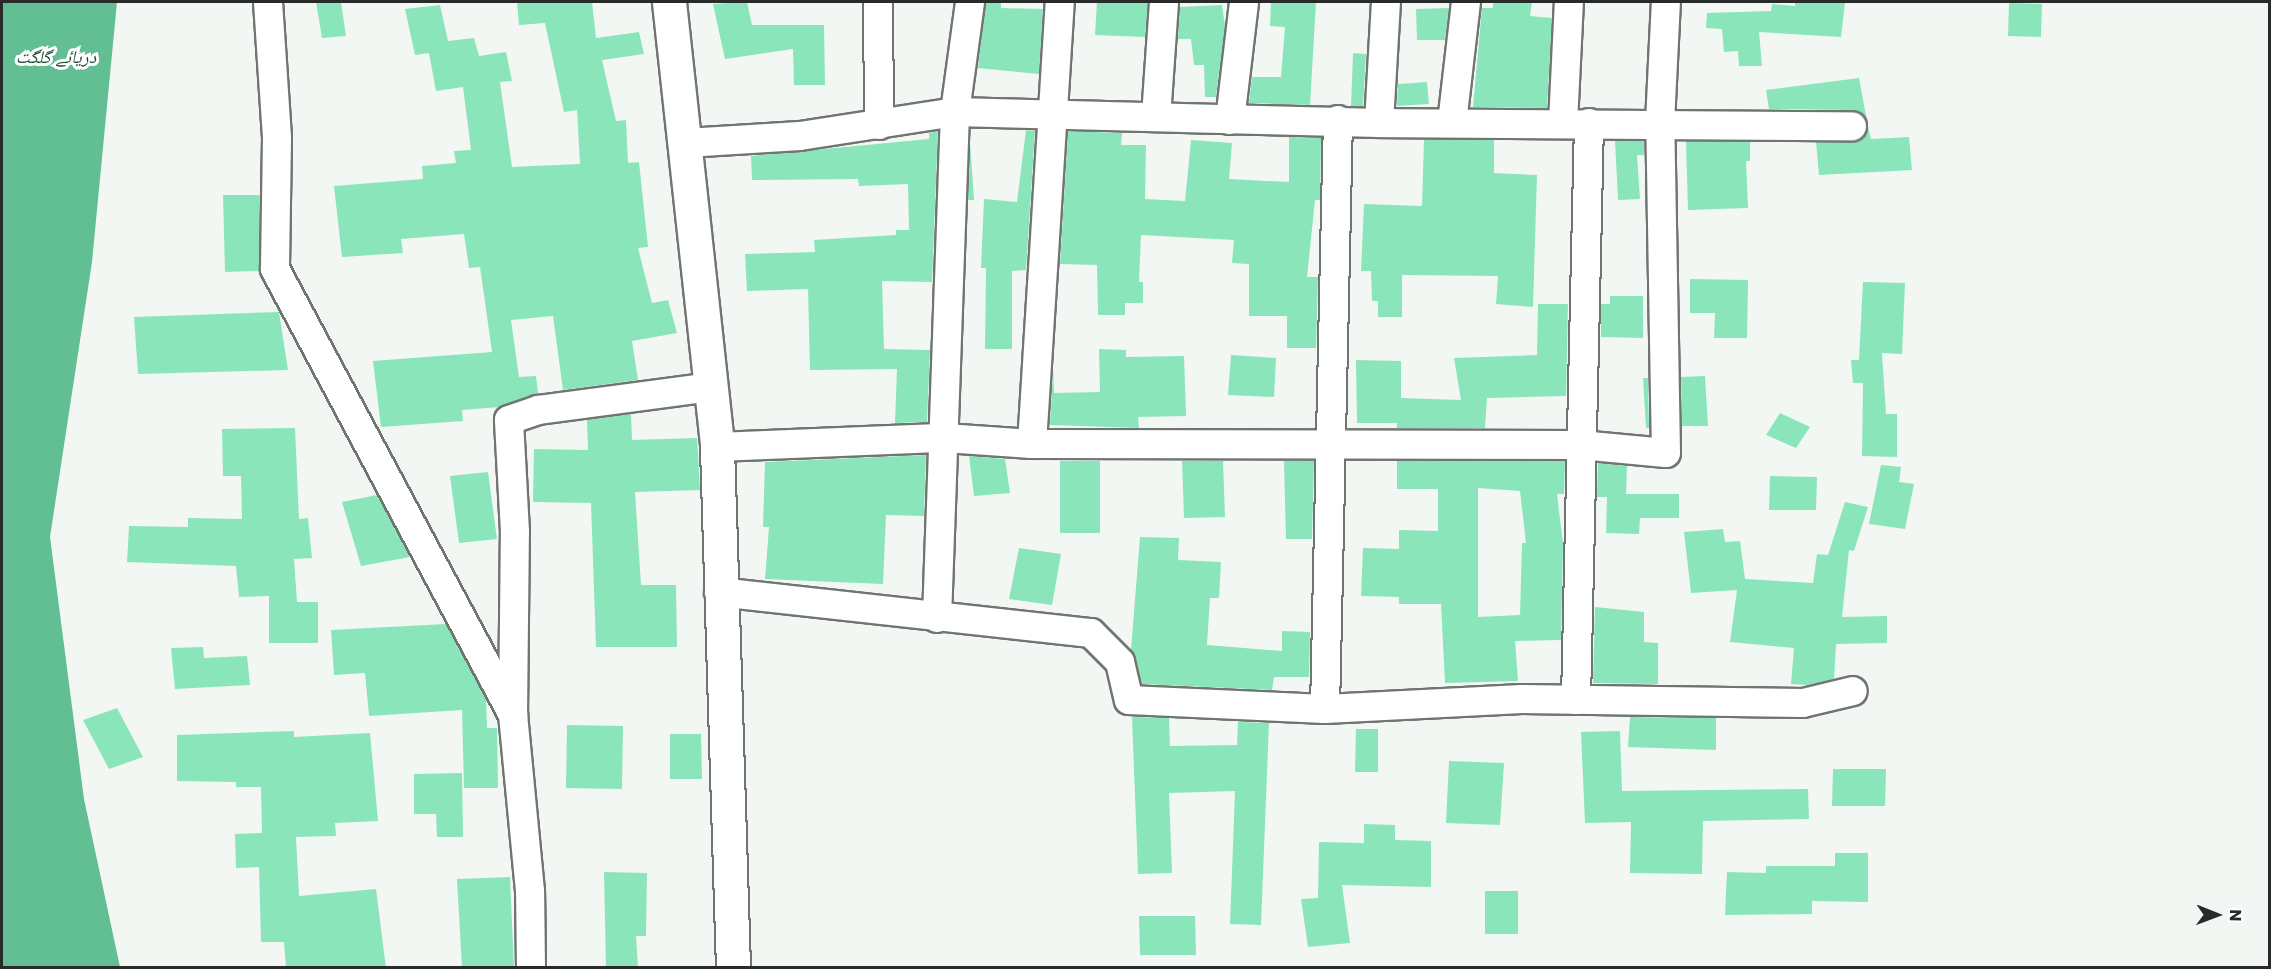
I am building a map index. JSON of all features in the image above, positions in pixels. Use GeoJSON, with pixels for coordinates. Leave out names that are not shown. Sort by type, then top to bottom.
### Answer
{"type":"FeatureCollection","features":[{"type":"Feature","properties":{"kind":"main road"},"geometry":{"type":"LineString","coordinates":[[669,2],[717,447],[719,592],[733,968]]}},
{"type":"Feature","properties":{"kind":"street"},"geometry":{"type":"LineString","coordinates":[[268,2],[277,139],[275,269],[513,715]]}},
{"type":"Feature","properties":{"kind":"street"},"geometry":{"type":"LineString","coordinates":[[878,2],[879,125]]}},
{"type":"Feature","properties":{"kind":"street"},"geometry":{"type":"LineString","coordinates":[[937,618],[955,112],[970,2]]}},
{"type":"Feature","properties":{"kind":"street"},"geometry":{"type":"LineString","coordinates":[[1032,444],[1060,2]]}},
{"type":"Feature","properties":{"kind":"street"},"geometry":{"type":"LineString","coordinates":[[1156,117],[1164,2]]}},
{"type":"Feature","properties":{"kind":"street"},"geometry":{"type":"LineString","coordinates":[[1230,120],[1244,2]]}},
{"type":"Feature","properties":{"kind":"street"},"geometry":{"type":"LineString","coordinates":[[1379,123],[1386,2]]}},
{"type":"Feature","properties":{"kind":"street"},"geometry":{"type":"LineString","coordinates":[[1452,123],[1466,2]]}},
{"type":"Feature","properties":{"kind":"street"},"geometry":{"type":"LineString","coordinates":[[1569,2],[1576,123],[1580,445],[1576,700]]}},
{"type":"Feature","properties":{"kind":"street"},"geometry":{"type":"LineString","coordinates":[[717,447],[945,438],[1032,444],[1580,445],[1666,453],[1660,123],[1666,2]]}},
{"type":"Feature","properties":{"kind":"street"},"geometry":{"type":"LineString","coordinates":[[686,143],[800,136],[955,112],[1052,117],[1338,120],[1379,123],[1852,126]]}},
{"type":"Feature","properties":{"kind":"street"},"geometry":{"type":"LineString","coordinates":[[1325,709],[1338,120]]}},
{"type":"Feature","properties":{"kind":"street"},"geometry":{"type":"LineString","coordinates":[[531,968],[530,891],[513,715],[515,532],[509,420],[538,410],[711,387]]}},
{"type":"Feature","properties":{"kind":"street"},"geometry":{"type":"LineString","coordinates":[[719,592],[937,618],[1091,633],[1120,662],[1129,700],[1325,709],[1576,700],[1803,703],[1853,691]]}},
{"type":"Feature","properties":{"kind":"water","name":"دریائے گلگت"},"geometry":{"type":"Polygon","coordinates":[[[2,2],[117,2],[92,262],[50,537],[84,799],[120,967],[2,967],[2,2]]]}},
{"type":"Feature","properties":{"kind":"building"},"geometry":{"type":"Polygon","coordinates":[[[316,2],[341,2],[346,36],[322,38],[316,2]]]}},
{"type":"Feature","properties":{"kind":"building"},"geometry":{"type":"Polygon","coordinates":[[[517,2],[592,2],[596,38],[639,32],[644,54],[602,60],[616,121],[626,120],[628,163],[639,162],[648,247],[638,248],[652,303],[668,300],[677,333],[632,341],[638,380],[563,390],[553,316],[511,320],[519,377],[536,376],[538,393],[500,407],[462,410],[463,421],[381,427],[373,361],[492,352],[480,267],[469,268],[464,234],[401,239],[403,253],[342,257],[334,186],[423,179],[422,166],[456,163],[454,151],[471,150],[463,87],[436,91],[429,53],[415,55],[405,9],[440,5],[448,41],[474,38],[479,56],[506,52],[512,81],[500,82],[512,167],[580,164],[577,110],[564,112],[545,23],[519,25],[517,2]]]}},
{"type":"Feature","properties":{"kind":"building"},"geometry":{"type":"Polygon","coordinates":[[[747,2],[752,25],[824,25],[825,85],[794,85],[793,49],[725,59],[713,4],[747,2]]]}},
{"type":"Feature","properties":{"kind":"building"},"geometry":{"type":"Polygon","coordinates":[[[986,2],[1001,2],[1001,8],[1043,9],[1039,74],[978,68],[986,2]]]}},
{"type":"Feature","properties":{"kind":"building"},"geometry":{"type":"Polygon","coordinates":[[[1097,2],[1148,2],[1145,37],[1095,35],[1097,2]]]}},
{"type":"Feature","properties":{"kind":"building"},"geometry":{"type":"Polygon","coordinates":[[[1271,2],[1316,2],[1310,105],[1249,103],[1252,77],[1281,77],[1285,27],[1270,26],[1271,2]]]}},
{"type":"Feature","properties":{"kind":"building"},"geometry":{"type":"Polygon","coordinates":[[[1493,2],[1532,2],[1530,16],[1552,18],[1547,108],[1473,107],[1482,8],[1493,8],[1493,2]]]}},
{"type":"Feature","properties":{"kind":"building"},"geometry":{"type":"Polygon","coordinates":[[[1795,2],[1845,2],[1841,37],[1759,32],[1762,66],[1739,66],[1738,51],[1724,52],[1722,29],[1706,28],[1707,13],[1771,11],[1772,4],[1795,6],[1795,2]]]}},
{"type":"Feature","properties":{"kind":"building"},"geometry":{"type":"Polygon","coordinates":[[[2009,3],[2042,4],[2041,37],[2008,36],[2009,3]]]}},
{"type":"Feature","properties":{"kind":"building"},"geometry":{"type":"Polygon","coordinates":[[[1222,5],[1225,26],[1216,97],[1205,97],[1204,65],[1194,65],[1191,39],[1178,39],[1180,7],[1222,5]]]}},
{"type":"Feature","properties":{"kind":"building"},"geometry":{"type":"Polygon","coordinates":[[[1449,8],[1445,40],[1417,40],[1416,9],[1449,8]]]}},
{"type":"Feature","properties":{"kind":"building"},"geometry":{"type":"Polygon","coordinates":[[[1353,53],[1366,54],[1363,106],[1351,106],[1353,53]]]}},
{"type":"Feature","properties":{"kind":"building"},"geometry":{"type":"Polygon","coordinates":[[[1859,78],[1867,121],[1861,112],[1852,110],[1769,109],[1766,90],[1859,78]]]}},
{"type":"Feature","properties":{"kind":"building"},"geometry":{"type":"Polygon","coordinates":[[[1427,82],[1429,104],[1397,106],[1398,84],[1427,82]]]}},
{"type":"Feature","properties":{"kind":"building"},"geometry":{"type":"Polygon","coordinates":[[[1868,127],[1871,139],[1909,137],[1912,170],[1819,175],[1816,142],[1860,141],[1868,127]]]}},
{"type":"Feature","properties":{"kind":"building"},"geometry":{"type":"Polygon","coordinates":[[[1026,130],[1035,131],[1026,270],[1012,271],[1012,349],[985,349],[986,268],[981,268],[984,199],[1017,202],[1026,130]]]}},
{"type":"Feature","properties":{"kind":"building"},"geometry":{"type":"Polygon","coordinates":[[[938,131],[932,282],[882,281],[884,349],[930,350],[927,422],[895,423],[897,369],[810,370],[808,289],[747,291],[745,254],[815,252],[814,240],[896,235],[896,230],[909,230],[908,184],[859,186],[858,179],[752,180],[751,156],[929,139],[929,133],[938,131]]]}},
{"type":"Feature","properties":{"kind":"building"},"geometry":{"type":"Polygon","coordinates":[[[1068,131],[1122,133],[1121,145],[1146,145],[1145,199],[1185,201],[1191,140],[1232,143],[1229,179],[1289,182],[1289,137],[1321,138],[1320,200],[1315,200],[1307,277],[1318,277],[1316,348],[1287,348],[1287,316],[1249,316],[1249,264],[1232,263],[1234,240],[1141,235],[1139,282],[1143,282],[1143,303],[1125,303],[1125,315],[1098,315],[1097,265],[1060,264],[1068,131]]]}},
{"type":"Feature","properties":{"kind":"building"},"geometry":{"type":"Polygon","coordinates":[[[1424,140],[1494,140],[1494,173],[1537,175],[1533,307],[1496,304],[1498,276],[1402,275],[1402,317],[1378,317],[1378,301],[1372,301],[1371,271],[1361,271],[1364,204],[1422,206],[1424,140]]]}},
{"type":"Feature","properties":{"kind":"building"},"geometry":{"type":"Polygon","coordinates":[[[1615,141],[1644,141],[1644,155],[1637,155],[1640,199],[1618,200],[1615,141]]]}},
{"type":"Feature","properties":{"kind":"building"},"geometry":{"type":"Polygon","coordinates":[[[1686,141],[1750,142],[1750,161],[1746,161],[1748,208],[1688,210],[1686,141]]]}},
{"type":"Feature","properties":{"kind":"building"},"geometry":{"type":"Polygon","coordinates":[[[970,142],[974,200],[968,200],[970,142]]]}},
{"type":"Feature","properties":{"kind":"building"},"geometry":{"type":"Polygon","coordinates":[[[223,195],[260,195],[259,271],[225,272],[223,195]]]}},
{"type":"Feature","properties":{"kind":"building"},"geometry":{"type":"Polygon","coordinates":[[[1690,279],[1748,280],[1747,338],[1714,338],[1715,313],[1690,313],[1690,279]]]}},
{"type":"Feature","properties":{"kind":"building"},"geometry":{"type":"Polygon","coordinates":[[[1863,282],[1905,283],[1902,354],[1882,353],[1886,414],[1897,414],[1897,457],[1862,456],[1863,383],[1853,383],[1851,360],[1859,360],[1863,282]]]}},
{"type":"Feature","properties":{"kind":"building"},"geometry":{"type":"Polygon","coordinates":[[[1610,296],[1643,296],[1643,338],[1601,337],[1601,304],[1610,304],[1610,296]]]}},
{"type":"Feature","properties":{"kind":"building"},"geometry":{"type":"Polygon","coordinates":[[[1538,304],[1568,304],[1566,396],[1487,398],[1485,428],[1397,428],[1397,423],[1357,423],[1356,360],[1401,361],[1401,398],[1461,400],[1454,358],[1537,355],[1538,304]]]}},
{"type":"Feature","properties":{"kind":"building"},"geometry":{"type":"Polygon","coordinates":[[[279,312],[288,370],[138,374],[134,317],[279,312]]]}},
{"type":"Feature","properties":{"kind":"building"},"geometry":{"type":"Polygon","coordinates":[[[1099,349],[1126,350],[1126,357],[1184,356],[1186,416],[1138,417],[1139,428],[1050,425],[1053,368],[1054,393],[1100,392],[1099,349]]]}},
{"type":"Feature","properties":{"kind":"building"},"geometry":{"type":"Polygon","coordinates":[[[1231,355],[1276,358],[1274,397],[1228,395],[1231,355]]]}},
{"type":"Feature","properties":{"kind":"building"},"geometry":{"type":"Polygon","coordinates":[[[1705,376],[1708,426],[1682,426],[1681,377],[1705,376]]]}},
{"type":"Feature","properties":{"kind":"building"},"geometry":{"type":"Polygon","coordinates":[[[1643,378],[1648,378],[1649,428],[1646,428],[1643,378]]]}},
{"type":"Feature","properties":{"kind":"building"},"geometry":{"type":"Polygon","coordinates":[[[1780,413],[1810,427],[1796,448],[1766,435],[1780,413]]]}},
{"type":"Feature","properties":{"kind":"building"},"geometry":{"type":"Polygon","coordinates":[[[631,414],[632,440],[697,438],[700,490],[635,492],[641,585],[676,585],[677,647],[596,647],[591,503],[533,502],[534,449],[588,450],[587,420],[631,414]]]}},
{"type":"Feature","properties":{"kind":"building"},"geometry":{"type":"Polygon","coordinates":[[[295,428],[299,519],[308,518],[312,558],[294,559],[297,602],[318,602],[318,643],[269,643],[269,596],[239,597],[236,566],[127,562],[129,526],[188,527],[188,518],[242,519],[241,476],[223,476],[222,429],[295,428]]]}},
{"type":"Feature","properties":{"kind":"building"},"geometry":{"type":"Polygon","coordinates":[[[926,455],[924,516],[886,515],[883,584],[765,579],[769,527],[763,527],[765,462],[926,455]]]}},
{"type":"Feature","properties":{"kind":"building"},"geometry":{"type":"Polygon","coordinates":[[[969,456],[1005,459],[1010,493],[974,496],[969,456]]]}},
{"type":"Feature","properties":{"kind":"building"},"geometry":{"type":"Polygon","coordinates":[[[1060,461],[1100,461],[1100,533],[1060,533],[1060,461]]]}},
{"type":"Feature","properties":{"kind":"building"},"geometry":{"type":"Polygon","coordinates":[[[1182,461],[1223,461],[1225,517],[1184,518],[1182,461]]]}},
{"type":"Feature","properties":{"kind":"building"},"geometry":{"type":"Polygon","coordinates":[[[1284,461],[1314,461],[1312,539],[1286,539],[1284,461]]]}},
{"type":"Feature","properties":{"kind":"building"},"geometry":{"type":"Polygon","coordinates":[[[1397,461],[1565,461],[1564,494],[1557,494],[1563,544],[1561,640],[1515,641],[1518,681],[1445,683],[1441,604],[1399,604],[1399,597],[1361,596],[1363,548],[1399,549],[1399,530],[1438,531],[1438,489],[1397,489],[1397,461]],[[1478,488],[1478,617],[1520,615],[1522,543],[1526,543],[1520,491],[1478,488]]]}},
{"type":"Feature","properties":{"kind":"building"},"geometry":{"type":"Polygon","coordinates":[[[1598,463],[1627,466],[1626,494],[1679,494],[1679,518],[1640,518],[1639,534],[1606,533],[1607,497],[1597,497],[1598,463]]]}},
{"type":"Feature","properties":{"kind":"building"},"geometry":{"type":"Polygon","coordinates":[[[1881,465],[1901,467],[1899,482],[1914,484],[1905,529],[1869,524],[1881,465]]]}},
{"type":"Feature","properties":{"kind":"building"},"geometry":{"type":"Polygon","coordinates":[[[488,472],[497,539],[459,543],[450,476],[488,472]]]}},
{"type":"Feature","properties":{"kind":"building"},"geometry":{"type":"Polygon","coordinates":[[[1770,476],[1817,477],[1816,510],[1769,510],[1770,476]]]}},
{"type":"Feature","properties":{"kind":"building"},"geometry":{"type":"Polygon","coordinates":[[[377,495],[410,557],[361,566],[342,502],[377,495]]]}},
{"type":"Feature","properties":{"kind":"building"},"geometry":{"type":"Polygon","coordinates":[[[1845,502],[1868,507],[1854,551],[1849,550],[1842,617],[1887,616],[1887,643],[1836,644],[1834,679],[1808,685],[1791,684],[1794,648],[1730,642],[1737,590],[1691,593],[1684,532],[1723,529],[1725,542],[1740,541],[1745,579],[1813,583],[1817,554],[1828,555],[1845,502]]]}},
{"type":"Feature","properties":{"kind":"building"},"geometry":{"type":"Polygon","coordinates":[[[1140,537],[1179,538],[1178,560],[1221,562],[1219,598],[1210,598],[1207,645],[1282,651],[1282,631],[1310,632],[1309,677],[1274,677],[1272,690],[1142,684],[1131,650],[1140,537]]]}},
{"type":"Feature","properties":{"kind":"building"},"geometry":{"type":"Polygon","coordinates":[[[1019,548],[1061,554],[1052,605],[1009,599],[1019,548]]]}},
{"type":"Feature","properties":{"kind":"building"},"geometry":{"type":"Polygon","coordinates":[[[1595,607],[1644,612],[1644,642],[1658,643],[1658,684],[1593,683],[1595,607]]]}},
{"type":"Feature","properties":{"kind":"building"},"geometry":{"type":"Polygon","coordinates":[[[446,624],[486,699],[487,728],[497,728],[498,788],[464,788],[462,710],[369,716],[365,673],[334,675],[331,630],[446,624]]]}},
{"type":"Feature","properties":{"kind":"building"},"geometry":{"type":"Polygon","coordinates":[[[203,647],[204,658],[247,656],[250,685],[175,689],[171,648],[203,647]]]}},
{"type":"Feature","properties":{"kind":"building"},"geometry":{"type":"Polygon","coordinates":[[[117,708],[143,757],[109,769],[83,720],[117,708]]]}},
{"type":"Feature","properties":{"kind":"building"},"geometry":{"type":"Polygon","coordinates":[[[1132,717],[1169,718],[1170,746],[1237,745],[1238,722],[1269,723],[1261,925],[1230,924],[1235,791],[1169,793],[1172,873],[1138,874],[1132,717]]]}},
{"type":"Feature","properties":{"kind":"building"},"geometry":{"type":"Polygon","coordinates":[[[1630,717],[1716,718],[1716,750],[1628,747],[1630,717]]]}},
{"type":"Feature","properties":{"kind":"building"},"geometry":{"type":"Polygon","coordinates":[[[567,725],[623,726],[622,789],[566,788],[567,725]]]}},
{"type":"Feature","properties":{"kind":"building"},"geometry":{"type":"Polygon","coordinates":[[[1356,729],[1378,729],[1378,772],[1355,772],[1356,729]]]}},
{"type":"Feature","properties":{"kind":"building"},"geometry":{"type":"Polygon","coordinates":[[[294,731],[294,737],[370,733],[378,821],[335,823],[336,836],[296,837],[299,896],[376,889],[386,968],[286,968],[284,942],[261,942],[259,867],[236,868],[235,834],[262,833],[261,787],[236,787],[236,782],[177,781],[177,735],[294,731]]]}},
{"type":"Feature","properties":{"kind":"building"},"geometry":{"type":"Polygon","coordinates":[[[1620,731],[1622,791],[1808,789],[1809,819],[1703,821],[1702,874],[1630,873],[1631,822],[1585,823],[1581,732],[1620,731]]]}},
{"type":"Feature","properties":{"kind":"building"},"geometry":{"type":"Polygon","coordinates":[[[670,734],[701,734],[702,779],[670,779],[670,734]]]}},
{"type":"Feature","properties":{"kind":"building"},"geometry":{"type":"Polygon","coordinates":[[[1449,761],[1504,763],[1500,825],[1446,823],[1449,761]]]}},
{"type":"Feature","properties":{"kind":"building"},"geometry":{"type":"Polygon","coordinates":[[[1833,769],[1886,769],[1885,806],[1832,806],[1833,769]]]}},
{"type":"Feature","properties":{"kind":"building"},"geometry":{"type":"Polygon","coordinates":[[[462,773],[463,837],[437,837],[436,814],[414,814],[414,774],[462,773]]]}},
{"type":"Feature","properties":{"kind":"building"},"geometry":{"type":"Polygon","coordinates":[[[1364,824],[1395,825],[1395,840],[1431,841],[1431,887],[1342,885],[1350,943],[1308,947],[1301,899],[1318,898],[1319,842],[1364,843],[1364,824]]]}},
{"type":"Feature","properties":{"kind":"building"},"geometry":{"type":"Polygon","coordinates":[[[1835,853],[1868,853],[1868,902],[1812,901],[1812,914],[1725,915],[1727,872],[1766,873],[1766,866],[1835,866],[1835,853]]]}},
{"type":"Feature","properties":{"kind":"building"},"geometry":{"type":"Polygon","coordinates":[[[604,872],[647,873],[646,936],[636,936],[638,968],[606,968],[604,872]]]}},
{"type":"Feature","properties":{"kind":"building"},"geometry":{"type":"Polygon","coordinates":[[[510,877],[514,968],[462,968],[457,879],[510,877]]]}},
{"type":"Feature","properties":{"kind":"building"},"geometry":{"type":"Polygon","coordinates":[[[1485,891],[1518,891],[1518,934],[1485,934],[1485,891]]]}},
{"type":"Feature","properties":{"kind":"building"},"geometry":{"type":"Polygon","coordinates":[[[1139,916],[1195,916],[1196,955],[1140,955],[1139,916]]]}}]}
